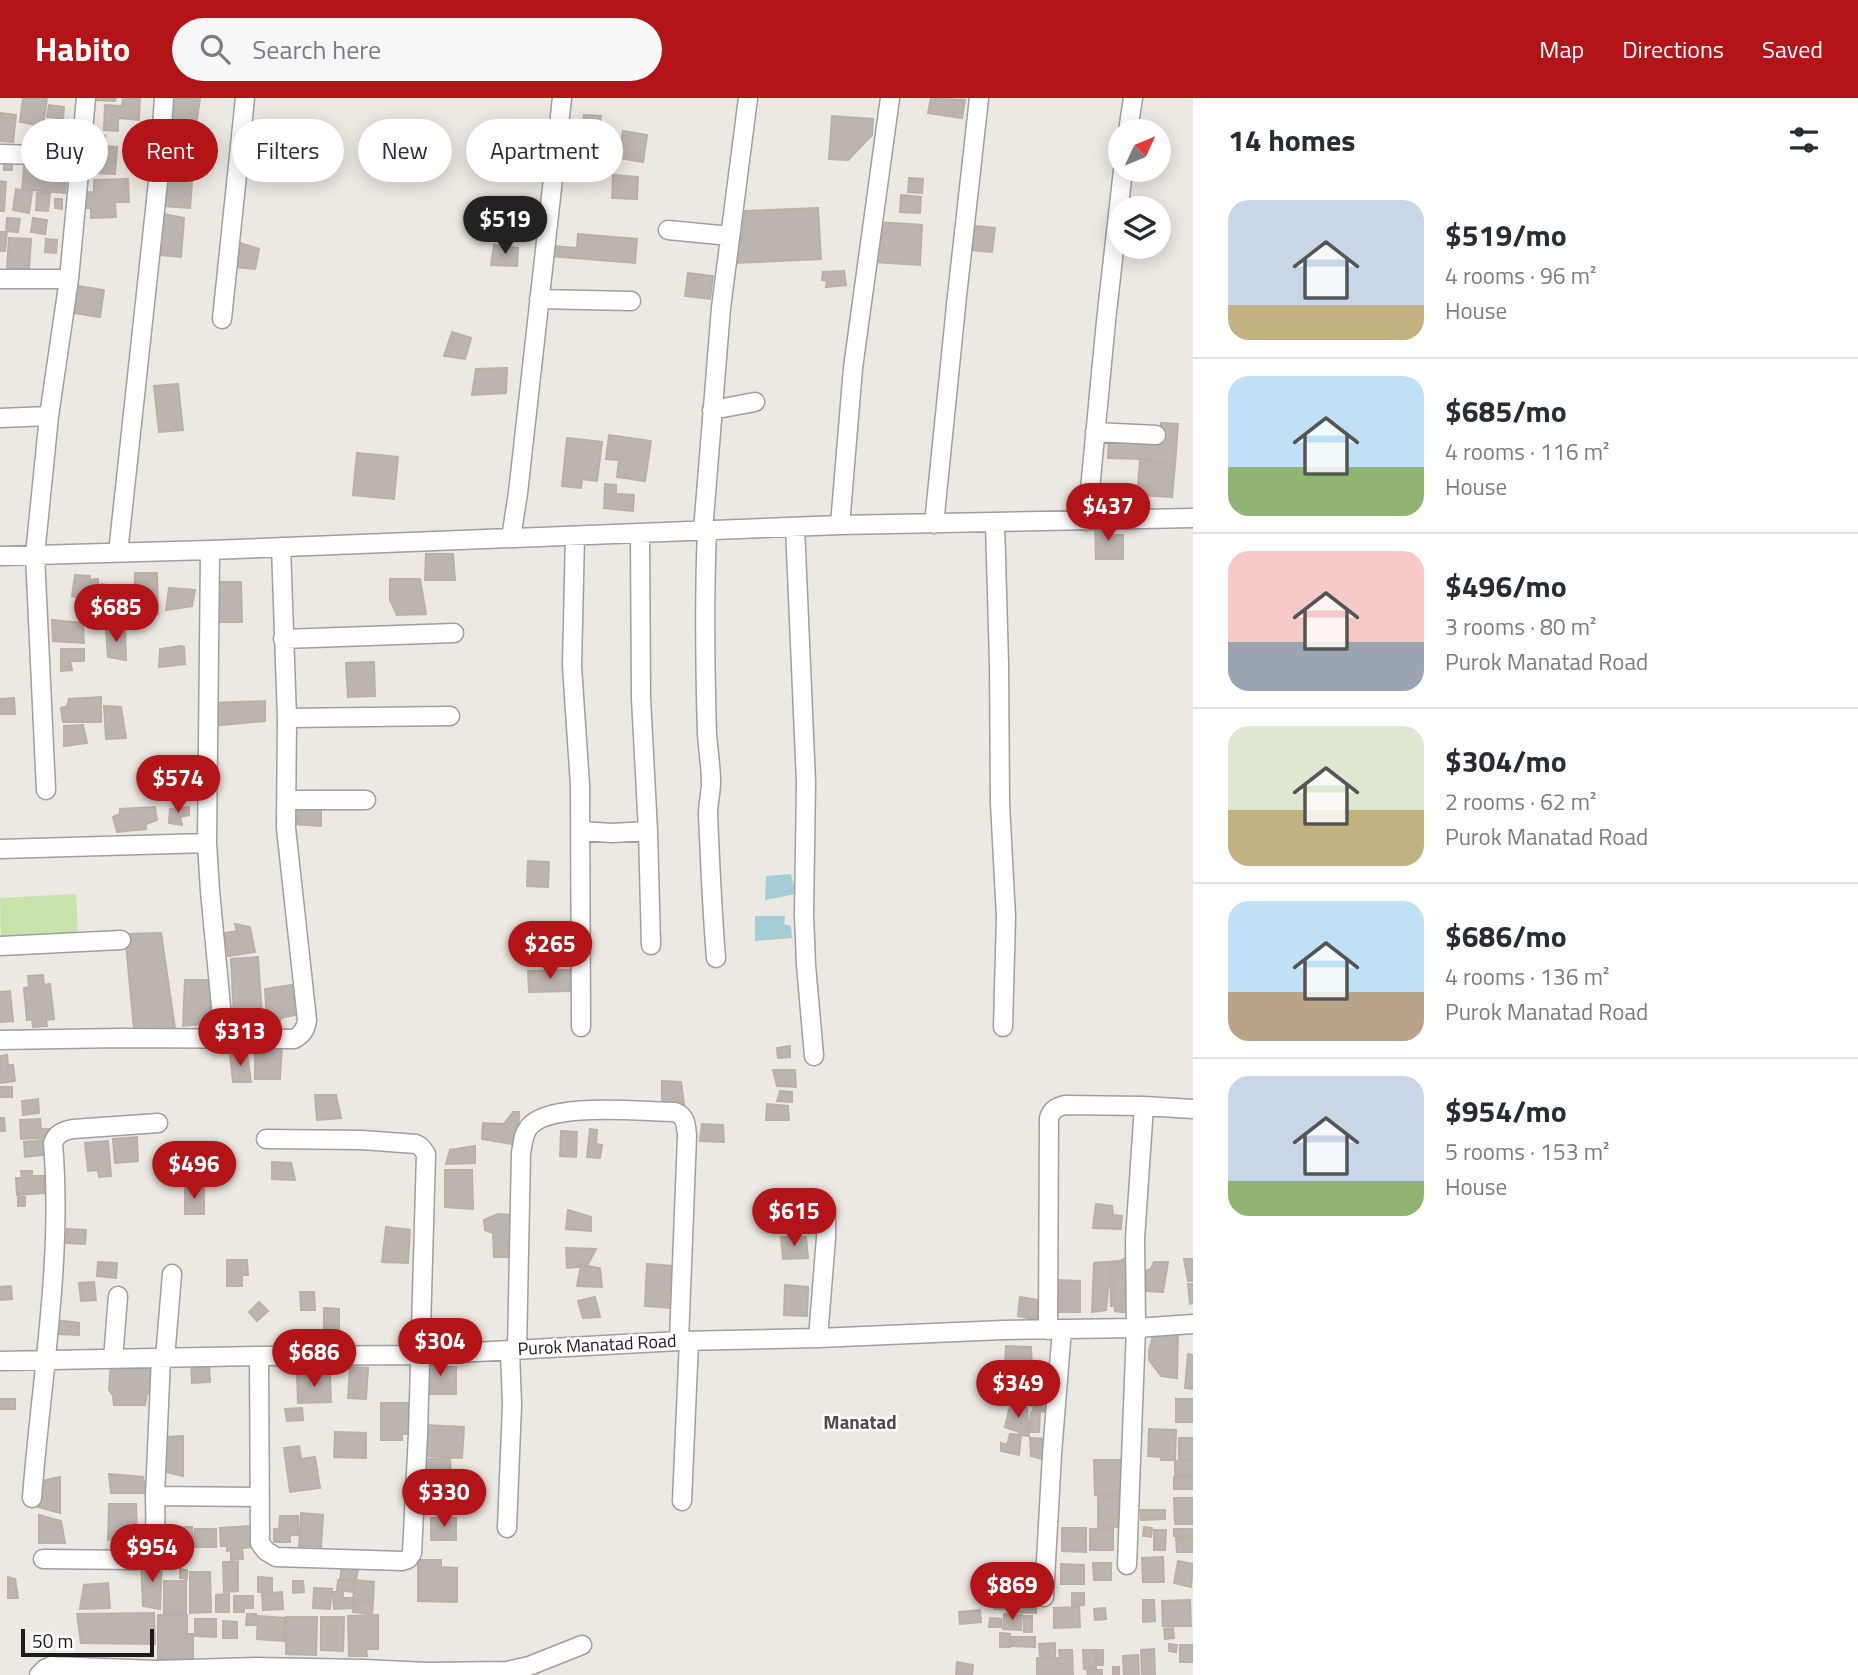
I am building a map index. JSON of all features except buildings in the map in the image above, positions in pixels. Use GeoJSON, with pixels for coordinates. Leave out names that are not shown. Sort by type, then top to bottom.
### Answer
{"type":"FeatureCollection","features":[{"type":"Feature","properties":{"kind":"street"},"geometry":{"type":"LineString","coordinates":[[84,119],[86,98]]}},
{"type":"Feature","properties":{"kind":"street"},"geometry":{"type":"LineString","coordinates":[[118,553],[157,194],[164,98]]}},
{"type":"Feature","properties":{"kind":"street"},"geometry":{"type":"LineString","coordinates":[[222,319],[245,98]]}},
{"type":"Feature","properties":{"kind":"street"},"geometry":{"type":"LineString","coordinates":[[511,538],[562,98]]}},
{"type":"Feature","properties":{"kind":"street"},"geometry":{"type":"LineString","coordinates":[[716,958],[709,862],[708,812],[711,781],[706,670],[705,531],[721,308],[748,98]]}},
{"type":"Feature","properties":{"kind":"street"},"geometry":{"type":"LineString","coordinates":[[840,525],[853,368],[890,98]]}},
{"type":"Feature","properties":{"kind":"street"},"geometry":{"type":"LineString","coordinates":[[934,524],[979,98]]}},
{"type":"Feature","properties":{"kind":"street"},"geometry":{"type":"LineString","coordinates":[[1130,119],[1133,98]]}},
{"type":"Feature","properties":{"kind":"street"},"geometry":{"type":"LineString","coordinates":[[0,154],[21,155]]}},
{"type":"Feature","properties":{"kind":"street"},"geometry":{"type":"LineString","coordinates":[[46,790],[35,555],[49,416],[69,279],[78,182]]}},
{"type":"Feature","properties":{"kind":"street"},"geometry":{"type":"LineString","coordinates":[[1087,521],[1122,182]]}},
{"type":"Feature","properties":{"kind":"street"},"geometry":{"type":"LineString","coordinates":[[668,230],[730,236]]}},
{"type":"Feature","properties":{"kind":"street"},"geometry":{"type":"LineString","coordinates":[[0,279],[69,279]]}},
{"type":"Feature","properties":{"kind":"street"},"geometry":{"type":"LineString","coordinates":[[539,299],[631,301]]}},
{"type":"Feature","properties":{"kind":"street"},"geometry":{"type":"LineString","coordinates":[[712,410],[755,402]]}},
{"type":"Feature","properties":{"kind":"street"},"geometry":{"type":"LineString","coordinates":[[0,418],[49,416]]}},
{"type":"Feature","properties":{"kind":"street"},"geometry":{"type":"LineString","coordinates":[[1095,432],[1156,435]]}},
{"type":"Feature","properties":{"kind":"street"},"geometry":{"type":"LineString","coordinates":[[0,556],[840,525],[1193,518]]}},
{"type":"Feature","properties":{"kind":"street"},"geometry":{"type":"LineString","coordinates":[[995,523],[1000,803],[1006,918],[1003,1027]]}},
{"type":"Feature","properties":{"kind":"street"},"geometry":{"type":"LineString","coordinates":[[795,527],[806,782],[804,915],[814,1056]]}},
{"type":"Feature","properties":{"kind":"street"},"geometry":{"type":"LineString","coordinates":[[640,534],[641,698],[651,945]]}},
{"type":"Feature","properties":{"kind":"street"},"geometry":{"type":"LineString","coordinates":[[575,536],[572,666],[580,786],[581,1027]]}},
{"type":"Feature","properties":{"kind":"street"},"geometry":{"type":"LineString","coordinates":[[0,1040],[294,1039],[306,1027],[286,828],[287,718],[281,547]]}},
{"type":"Feature","properties":{"kind":"street"},"geometry":{"type":"LineString","coordinates":[[209,550],[207,843],[209,891],[224,1038]]}},
{"type":"Feature","properties":{"kind":"street"},"geometry":{"type":"LineString","coordinates":[[283,639],[454,633]]}},
{"type":"Feature","properties":{"kind":"street"},"geometry":{"type":"LineString","coordinates":[[287,718],[450,716]]}},
{"type":"Feature","properties":{"kind":"street"},"geometry":{"type":"LineString","coordinates":[[287,800],[366,800]]}},
{"type":"Feature","properties":{"kind":"street"},"geometry":{"type":"LineString","coordinates":[[581,831],[648,831]]}},
{"type":"Feature","properties":{"kind":"street"},"geometry":{"type":"LineString","coordinates":[[0,849],[207,843]]}},
{"type":"Feature","properties":{"kind":"street"},"geometry":{"type":"LineString","coordinates":[[0,946],[121,940]]}},
{"type":"Feature","properties":{"kind":"street"},"geometry":{"type":"LineString","coordinates":[[1044,1597],[1052,1454],[1055,1329],[1049,1118],[1051,1111],[1065,1105],[1193,1109]]}},
{"type":"Feature","properties":{"kind":"street"},"geometry":{"type":"LineString","coordinates":[[1127,1565],[1136,1328],[1135,1239],[1144,1106]]}},
{"type":"Feature","properties":{"kind":"street"},"geometry":{"type":"LineString","coordinates":[[506,1528],[521,1153],[524,1134],[531,1124],[572,1110],[675,1112],[681,1114],[685,1120],[687,1136],[682,1501]]}},
{"type":"Feature","properties":{"kind":"street"},"geometry":{"type":"LineString","coordinates":[[32,1498],[55,1242],[53,1143],[62,1131],[158,1123]]}},
{"type":"Feature","properties":{"kind":"street"},"geometry":{"type":"LineString","coordinates":[[259,1356],[260,1543],[276,1557],[408,1559],[412,1553],[426,1154],[416,1144],[362,1140],[267,1139]]}},
{"type":"Feature","properties":{"kind":"street"},"geometry":{"type":"LineString","coordinates":[[818,1338],[826,1214]]}},
{"type":"Feature","properties":{"kind":"street"},"geometry":{"type":"LineString","coordinates":[[43,1559],[136,1560],[148,1558],[153,1552],[163,1358],[172,1274]]}},
{"type":"Feature","properties":{"kind":"street"},"geometry":{"type":"LineString","coordinates":[[113,1359],[118,1296]]}},
{"type":"Feature","properties":{"kind":"street","name":"Purok Manatad Road"},"geometry":{"type":"LineString","coordinates":[[0,1361],[420,1355],[684,1341],[1193,1324]]}},
{"type":"Feature","properties":{"kind":"street"},"geometry":{"type":"LineString","coordinates":[[155,1496],[260,1497]]}},
{"type":"Feature","properties":{"kind":"street"},"geometry":{"type":"LineString","coordinates":[[39,1675],[51,1666],[157,1673],[508,1671],[529,1666],[582,1645]]}},
{"type":"Feature","properties":{"kind":"green space"},"geometry":{"type":"Polygon","coordinates":[[[76,894],[78,935],[1,939],[0,898],[76,894]]]}},
{"type":"Feature","properties":{"kind":"water"},"geometry":{"type":"Polygon","coordinates":[[[791,874],[796,894],[765,900],[766,876],[791,874]]]}},
{"type":"Feature","properties":{"kind":"water"},"geometry":{"type":"Polygon","coordinates":[[[755,916],[785,916],[784,924],[791,926],[792,938],[755,941],[755,916]]]}},
{"type":"Feature","properties":{"kind":"district","name":"Manatad"},"geometry":{"type":"Point","coordinates":[860,1422]}}]}
